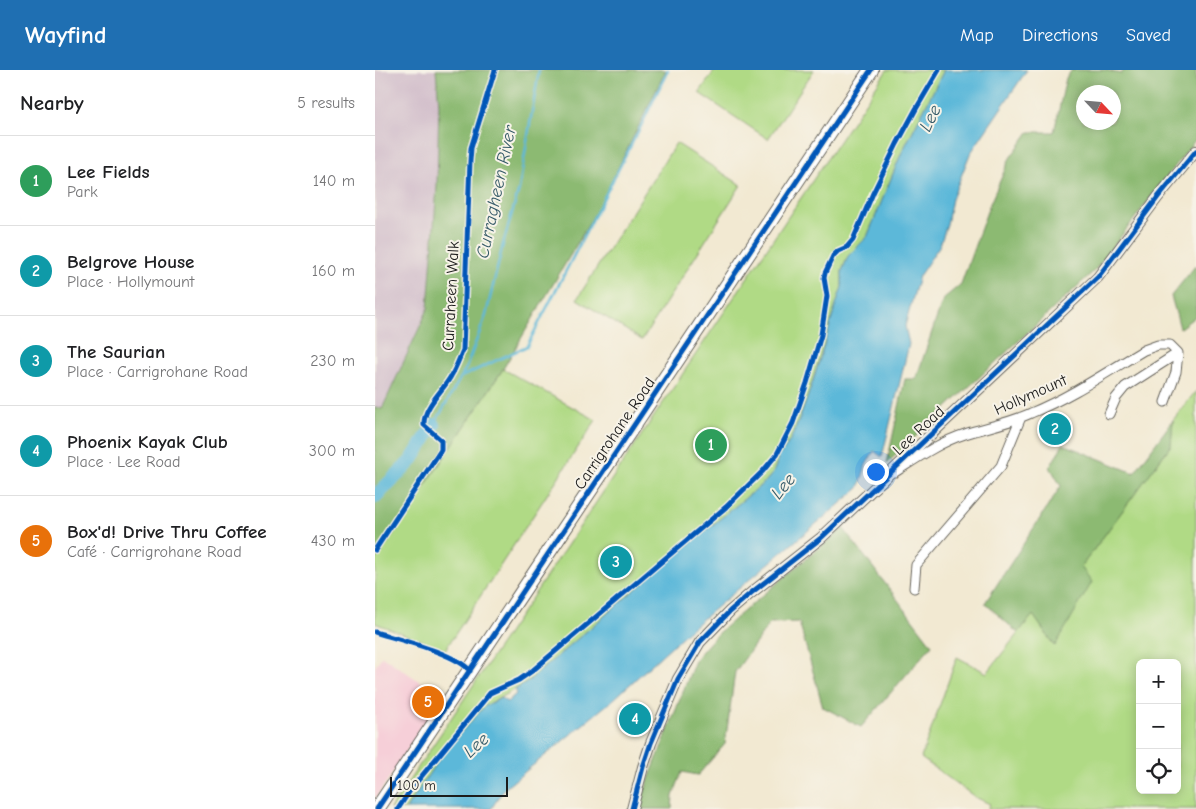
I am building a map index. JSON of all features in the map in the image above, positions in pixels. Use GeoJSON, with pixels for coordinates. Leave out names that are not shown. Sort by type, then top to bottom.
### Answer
{"type":"FeatureCollection","features":[{"type":"Feature","properties":{"kind":"highway","name":"Carrigrohane Road"},"geometry":{"type":"LineString","coordinates":[[377,809],[871,70]]}},
{"type":"Feature","properties":{"kind":"street","name":"Lee Road"},"geometry":{"type":"LineString","coordinates":[[632,809],[651,744],[678,679],[700,642],[730,611],[821,538],[1098,277],[1158,197],[1196,151]]}},
{"type":"Feature","properties":{"kind":"street","name":"Hollymount"},"geometry":{"type":"LineString","coordinates":[[890,473],[964,434],[1021,417],[1061,399],[1144,350],[1158,345],[1170,345],[1178,353]]}},
{"type":"Feature","properties":{"kind":"street"},"geometry":{"type":"LineString","coordinates":[[1165,402],[1176,372],[1178,353]]}},
{"type":"Feature","properties":{"kind":"street"},"geometry":{"type":"LineString","coordinates":[[1109,414],[1118,394],[1125,387],[1178,353]]}},
{"type":"Feature","properties":{"kind":"street"},"geometry":{"type":"LineString","coordinates":[[914,588],[916,565],[1001,466],[1021,417]]}},
{"type":"Feature","properties":{"kind":"shaded area"},"geometry":{"type":"Polygon","coordinates":[[[375,70],[436,70],[439,105],[437,186],[428,309],[382,410],[375,407],[375,70]]]}},
{"type":"Feature","properties":{"kind":"shaded area"},"geometry":{"type":"Polygon","coordinates":[[[382,656],[443,697],[375,799],[375,667],[382,656]]]}},
{"type":"Feature","properties":{"kind":"green space"},"geometry":{"type":"Polygon","coordinates":[[[436,70],[666,70],[600,205],[503,369],[375,561],[375,407],[382,409],[428,309],[437,186],[439,105],[436,70]]]}},
{"type":"Feature","properties":{"kind":"green space"},"geometry":{"type":"Polygon","coordinates":[[[715,70],[814,70],[768,139],[699,93],[715,70]]]}},
{"type":"Feature","properties":{"kind":"green space"},"geometry":{"type":"Polygon","coordinates":[[[887,70],[944,70],[901,154],[867,237],[848,256],[842,271],[842,287],[807,398],[792,437],[778,458],[773,473],[765,482],[666,563],[526,683],[485,706],[413,797],[406,809],[390,809],[887,70]]]}},
{"type":"Feature","properties":{"kind":"green space"},"geometry":{"type":"Polygon","coordinates":[[[1072,70],[1105,70],[1121,74],[1124,70],[1196,70],[1196,139],[1095,270],[887,463],[905,379],[916,379],[943,299],[961,284],[989,206],[1010,158],[1029,132],[1054,132],[1066,78],[1072,70]]]}},
{"type":"Feature","properties":{"kind":"green space"},"geometry":{"type":"Polygon","coordinates":[[[676,143],[741,185],[642,340],[577,299],[676,143]]]}},
{"type":"Feature","properties":{"kind":"green space"},"geometry":{"type":"Polygon","coordinates":[[[1196,265],[1196,316],[1180,328],[1171,296],[1196,265]]]}},
{"type":"Feature","properties":{"kind":"green space"},"geometry":{"type":"Polygon","coordinates":[[[503,369],[596,420],[445,650],[375,623],[375,561],[503,369]]]}},
{"type":"Feature","properties":{"kind":"green space"},"geometry":{"type":"Polygon","coordinates":[[[1196,391],[1196,809],[988,809],[990,804],[975,797],[921,758],[957,657],[987,673],[1033,614],[1054,646],[1080,568],[1171,445],[1173,420],[1196,391]]]}},
{"type":"Feature","properties":{"kind":"green space"},"geometry":{"type":"Polygon","coordinates":[[[1173,420],[1171,445],[1081,567],[1092,582],[1055,646],[1033,615],[1018,633],[985,603],[1061,486],[1050,467],[1063,444],[1134,473],[1173,420]]]}},
{"type":"Feature","properties":{"kind":"green space"},"geometry":{"type":"Polygon","coordinates":[[[843,528],[932,645],[861,727],[823,707],[799,622],[770,623],[735,672],[725,744],[698,775],[682,772],[673,796],[672,809],[639,809],[696,658],[718,633],[843,528]]]}},
{"type":"Feature","properties":{"kind":"water","name":"Lee"},"geometry":{"type":"Polygon","coordinates":[[[944,70],[1027,70],[970,154],[952,199],[940,245],[919,276],[905,326],[909,344],[882,457],[874,451],[866,465],[859,488],[687,632],[614,699],[504,789],[491,809],[406,809],[434,766],[485,706],[501,698],[507,702],[517,693],[515,690],[526,683],[666,563],[765,482],[773,473],[778,460],[777,456],[786,447],[795,430],[814,379],[842,287],[842,271],[848,256],[867,237],[901,154],[944,70]]]}},
{"type":"Feature","properties":{"kind":"waterway","name":"Curragheen River"},"geometry":{"type":"LineString","coordinates":[[434,425],[466,368],[486,315],[503,244],[519,189],[539,70]]}},
{"type":"Feature","properties":{"kind":"waterway"},"geometry":{"type":"LineString","coordinates":[[461,377],[527,346],[668,70]]}},
{"type":"Feature","properties":{"kind":"waterway","name":"Curragheen River"},"geometry":{"type":"LineString","coordinates":[[375,497],[411,461],[434,425]]}},
{"type":"Feature","properties":{"kind":"cycle path","name":"Curraheen Walk"},"geometry":{"type":"LineString","coordinates":[[375,550],[441,450],[441,440],[424,425],[430,406],[448,382],[463,350],[471,148],[495,70]]}},
{"type":"Feature","properties":{"kind":"cycle path"},"geometry":{"type":"LineString","coordinates":[[482,653],[871,70]]}},
{"type":"Feature","properties":{"kind":"cycle path"},"geometry":{"type":"LineString","coordinates":[[398,809],[411,789],[490,693],[519,680],[532,671],[726,507],[763,471],[777,454],[793,423],[821,335],[827,296],[825,273],[833,256],[838,251],[847,247],[853,240],[897,144],[939,70]]}},
{"type":"Feature","properties":{"kind":"cycle path"},"geometry":{"type":"LineString","coordinates":[[632,809],[651,743],[678,679],[700,642],[730,611],[821,538],[1098,277],[1158,197],[1196,151]]}},
{"type":"Feature","properties":{"kind":"cycle path"},"geometry":{"type":"LineString","coordinates":[[375,632],[440,653],[453,659],[470,671]]}},
{"type":"Feature","properties":{"kind":"cycle path"},"geometry":{"type":"LineString","coordinates":[[377,809],[480,655]]}},
{"type":"Feature","properties":{"kind":"place","name":"Belgrove House"},"geometry":{"type":"Point","coordinates":[1055,429]}},
{"type":"Feature","properties":{"kind":"place","name":"Lee Fields"},"geometry":{"type":"Point","coordinates":[711,445]}},
{"type":"Feature","properties":{"kind":"place","name":"The Saurian"},"geometry":{"type":"Point","coordinates":[616,562]}},
{"type":"Feature","properties":{"kind":"place","name":"Box'd! Drive Thru Coffee"},"geometry":{"type":"Point","coordinates":[428,702]}},
{"type":"Feature","properties":{"kind":"place","name":"Phoenix Kayak Club"},"geometry":{"type":"Point","coordinates":[635,719]}}]}
